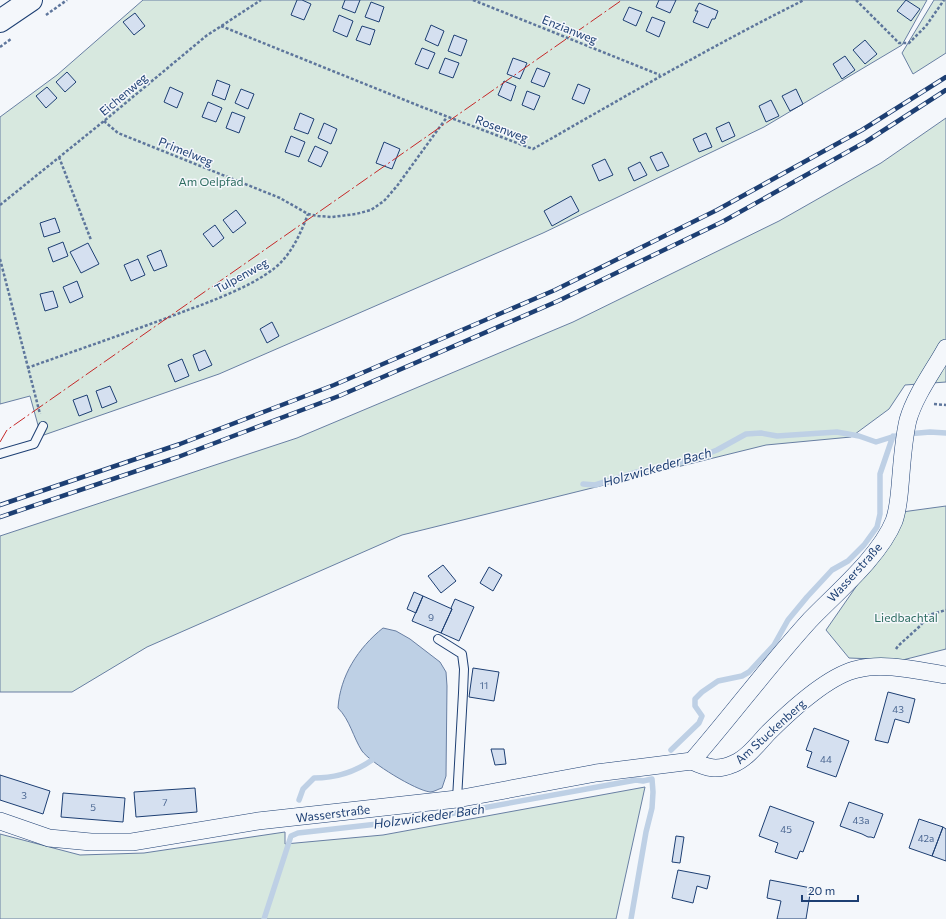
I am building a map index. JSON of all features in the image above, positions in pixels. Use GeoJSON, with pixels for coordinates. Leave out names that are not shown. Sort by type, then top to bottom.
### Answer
{"type":"FeatureCollection","features":[{"type":"Feature","properties":{"kind":"street"},"geometry":{"type":"LineString","coordinates":[[0,20],[31,0]]}},
{"type":"Feature","properties":{"kind":"street","name":"Wasserstraße"},"geometry":{"type":"LineString","coordinates":[[0,821],[49,838],[91,842],[132,842],[258,822],[457,799],[596,773],[699,765],[782,652],[862,567],[881,544],[894,521],[898,507],[908,420],[916,401],[946,348]]}},
{"type":"Feature","properties":{"kind":"street","name":"Am Stuckenberg"},"geometry":{"type":"LineString","coordinates":[[699,765],[722,768],[734,764],[751,752],[790,712],[822,687],[840,676],[857,669],[878,666],[946,675]]}},
{"type":"Feature","properties":{"kind":"lane"},"geometry":{"type":"LineString","coordinates":[[0,454],[34,444],[43,426]]}},
{"type":"Feature","properties":{"kind":"lane"},"geometry":{"type":"LineString","coordinates":[[438,639],[462,654],[464,669],[457,799]]}},
{"type":"Feature","properties":{"kind":"path","name":"Eichenweg"},"geometry":{"type":"LineString","coordinates":[[0,205],[206,36],[260,0]]}},
{"type":"Feature","properties":{"kind":"path","name":"Enzianweg"},"geometry":{"type":"LineString","coordinates":[[472,0],[661,76]]}},
{"type":"Feature","properties":{"kind":"path"},"geometry":{"type":"LineString","coordinates":[[796,0],[800,2]]}},
{"type":"Feature","properties":{"kind":"path","name":"Rosenweg"},"geometry":{"type":"LineString","coordinates":[[221,26],[447,117],[533,149],[739,33],[804,0]]}},
{"type":"Feature","properties":{"kind":"path"},"geometry":{"type":"LineString","coordinates":[[856,0],[899,43],[909,44],[926,26],[944,0]]}},
{"type":"Feature","properties":{"kind":"path"},"geometry":{"type":"LineString","coordinates":[[308,214],[332,216],[356,214],[371,210],[384,201],[447,117]]}},
{"type":"Feature","properties":{"kind":"path","name":"Primelweg"},"geometry":{"type":"LineString","coordinates":[[104,121],[118,133],[280,198],[308,214]]}},
{"type":"Feature","properties":{"kind":"path"},"geometry":{"type":"LineString","coordinates":[[59,156],[91,240]]}},
{"type":"Feature","properties":{"kind":"path","name":"Tulpenweg"},"geometry":{"type":"LineString","coordinates":[[27,368],[215,300],[265,275],[283,260],[300,234],[308,214]]}},
{"type":"Feature","properties":{"kind":"path"},"geometry":{"type":"LineString","coordinates":[[0,259],[43,426]]}},
{"type":"Feature","properties":{"kind":"path"},"geometry":{"type":"LineString","coordinates":[[887,667],[898,646],[930,615],[946,610]]}},
{"type":"Feature","properties":{"kind":"green space","name":"Am Oelpfad"},"geometry":{"type":"Polygon","coordinates":[[[143,0],[927,0],[902,45],[764,127],[543,233],[219,374],[41,436],[30,396],[0,404],[0,117],[57,75],[143,0]]]}},
{"type":"Feature","properties":{"kind":"green space"},"geometry":{"type":"Polygon","coordinates":[[[934,0],[946,0],[946,53],[913,74],[902,53],[934,0]]]}},
{"type":"Feature","properties":{"kind":"green space"},"geometry":{"type":"Polygon","coordinates":[[[946,118],[946,382],[905,385],[889,409],[851,437],[766,445],[402,535],[147,647],[72,692],[0,692],[0,536],[297,438],[573,322],[779,221],[881,163],[946,118]]]}},
{"type":"Feature","properties":{"kind":"green space","name":"Liedbachtal"},"geometry":{"type":"Polygon","coordinates":[[[946,506],[946,649],[879,666],[874,659],[849,658],[826,630],[876,558],[902,512],[946,506]]]}},
{"type":"Feature","properties":{"kind":"green space"},"geometry":{"type":"Polygon","coordinates":[[[645,787],[616,919],[0,919],[0,834],[80,855],[144,853],[285,832],[285,844],[383,835],[645,787]]]}},
{"type":"Feature","properties":{"kind":"water"},"geometry":{"type":"Polygon","coordinates":[[[383,628],[396,631],[410,639],[440,662],[446,672],[446,776],[442,788],[433,792],[423,790],[404,781],[384,769],[367,756],[362,751],[346,718],[338,708],[342,685],[352,664],[366,644],[383,628]]]}},
{"type":"Feature","properties":{"kind":"building"},"geometry":{"type":"Polygon","coordinates":[[[297,0],[302,0],[311,4],[304,20],[291,15],[297,0]]]}},
{"type":"Feature","properties":{"kind":"building"},"geometry":{"type":"Polygon","coordinates":[[[345,0],[360,0],[355,13],[342,8],[345,0]]]}},
{"type":"Feature","properties":{"kind":"building"},"geometry":{"type":"Polygon","coordinates":[[[659,0],[676,0],[670,13],[656,7],[659,0]]]}},
{"type":"Feature","properties":{"kind":"building"},"geometry":{"type":"Polygon","coordinates":[[[906,0],[920,9],[911,21],[897,11],[906,0]]]}},
{"type":"Feature","properties":{"kind":"building"},"geometry":{"type":"Polygon","coordinates":[[[371,2],[384,7],[379,22],[365,17],[371,2]]]}},
{"type":"Feature","properties":{"kind":"building"},"geometry":{"type":"Polygon","coordinates":[[[699,3],[718,11],[715,19],[712,19],[708,28],[693,22],[698,11],[695,11],[699,3]]]}},
{"type":"Feature","properties":{"kind":"building"},"geometry":{"type":"Polygon","coordinates":[[[629,7],[642,12],[636,26],[623,20],[629,7]]]}},
{"type":"Feature","properties":{"kind":"building"},"geometry":{"type":"Polygon","coordinates":[[[135,13],[145,26],[134,35],[123,22],[135,13]]]}},
{"type":"Feature","properties":{"kind":"building"},"geometry":{"type":"Polygon","coordinates":[[[339,15],[353,21],[347,37],[333,31],[339,15]]]}},
{"type":"Feature","properties":{"kind":"building"},"geometry":{"type":"Polygon","coordinates":[[[652,17],[665,22],[659,37],[646,31],[652,17]]]}},
{"type":"Feature","properties":{"kind":"building"},"geometry":{"type":"Polygon","coordinates":[[[431,25],[444,31],[438,46],[425,40],[431,25]]]}},
{"type":"Feature","properties":{"kind":"building"},"geometry":{"type":"Polygon","coordinates":[[[362,26],[375,30],[370,45],[356,40],[362,26]]]}},
{"type":"Feature","properties":{"kind":"building"},"geometry":{"type":"Polygon","coordinates":[[[454,35],[467,40],[461,56],[448,51],[454,35]]]}},
{"type":"Feature","properties":{"kind":"building"},"geometry":{"type":"Polygon","coordinates":[[[865,40],[877,54],[865,64],[853,50],[865,40]]]}},
{"type":"Feature","properties":{"kind":"building"},"geometry":{"type":"Polygon","coordinates":[[[422,48],[435,53],[428,69],[415,64],[422,48]]]}},
{"type":"Feature","properties":{"kind":"building"},"geometry":{"type":"Polygon","coordinates":[[[845,56],[855,70],[842,79],[833,64],[845,56]]]}},
{"type":"Feature","properties":{"kind":"building"},"geometry":{"type":"Polygon","coordinates":[[[445,58],[459,63],[453,78],[439,73],[445,58]]]}},
{"type":"Feature","properties":{"kind":"building"},"geometry":{"type":"Polygon","coordinates":[[[513,58],[527,63],[520,79],[507,74],[513,58]]]}},
{"type":"Feature","properties":{"kind":"building"},"geometry":{"type":"Polygon","coordinates":[[[537,68],[550,73],[544,87],[531,82],[537,68]]]}},
{"type":"Feature","properties":{"kind":"building"},"geometry":{"type":"Polygon","coordinates":[[[67,72],[76,82],[65,92],[56,82],[67,72]]]}},
{"type":"Feature","properties":{"kind":"building"},"geometry":{"type":"Polygon","coordinates":[[[217,80],[230,85],[225,100],[212,95],[217,80]]]}},
{"type":"Feature","properties":{"kind":"building"},"geometry":{"type":"Polygon","coordinates":[[[504,81],[516,86],[511,101],[498,95],[504,81]]]}},
{"type":"Feature","properties":{"kind":"building"},"geometry":{"type":"Polygon","coordinates":[[[578,84],[590,89],[584,104],[572,99],[578,84]]]}},
{"type":"Feature","properties":{"kind":"building"},"geometry":{"type":"Polygon","coordinates":[[[47,87],[57,98],[46,108],[36,96],[47,87]]]}},
{"type":"Feature","properties":{"kind":"building"},"geometry":{"type":"Polygon","coordinates":[[[170,87],[183,93],[177,108],[164,102],[170,87]]]}},
{"type":"Feature","properties":{"kind":"building"},"geometry":{"type":"Polygon","coordinates":[[[241,89],[254,94],[248,109],[235,103],[241,89]]]}},
{"type":"Feature","properties":{"kind":"building"},"geometry":{"type":"Polygon","coordinates":[[[796,89],[803,104],[790,111],[782,96],[796,89]]]}},
{"type":"Feature","properties":{"kind":"building"},"geometry":{"type":"Polygon","coordinates":[[[527,91],[540,96],[534,110],[522,105],[527,91]]]}},
{"type":"Feature","properties":{"kind":"building"},"geometry":{"type":"Polygon","coordinates":[[[771,100],[779,116],[766,122],[759,106],[771,100]]]}},
{"type":"Feature","properties":{"kind":"building"},"geometry":{"type":"Polygon","coordinates":[[[208,102],[222,108],[216,122],[202,117],[208,102]]]}},
{"type":"Feature","properties":{"kind":"building"},"geometry":{"type":"Polygon","coordinates":[[[232,112],[245,117],[239,133],[226,128],[232,112]]]}},
{"type":"Feature","properties":{"kind":"building"},"geometry":{"type":"Polygon","coordinates":[[[300,113],[314,119],[308,134],[294,129],[300,113]]]}},
{"type":"Feature","properties":{"kind":"building"},"geometry":{"type":"Polygon","coordinates":[[[729,122],[735,136],[722,142],[716,128],[729,122]]]}},
{"type":"Feature","properties":{"kind":"building"},"geometry":{"type":"Polygon","coordinates":[[[324,123],[337,129],[331,144],[318,138],[324,123]]]}},
{"type":"Feature","properties":{"kind":"building"},"geometry":{"type":"Polygon","coordinates":[[[706,133],[712,147],[699,152],[693,139],[706,133]]]}},
{"type":"Feature","properties":{"kind":"building"},"geometry":{"type":"Polygon","coordinates":[[[291,136],[305,142],[299,157],[285,152],[291,136]]]}},
{"type":"Feature","properties":{"kind":"building"},"geometry":{"type":"Polygon","coordinates":[[[384,142],[400,149],[392,169],[376,163],[384,142]]]}},
{"type":"Feature","properties":{"kind":"building"},"geometry":{"type":"Polygon","coordinates":[[[315,146],[328,152],[321,167],[308,161],[315,146]]]}},
{"type":"Feature","properties":{"kind":"building"},"geometry":{"type":"Polygon","coordinates":[[[662,152],[669,166],[657,171],[650,157],[662,152]]]}},
{"type":"Feature","properties":{"kind":"building"},"geometry":{"type":"Polygon","coordinates":[[[605,159],[613,175],[599,181],[592,165],[605,159]]]}},
{"type":"Feature","properties":{"kind":"building"},"geometry":{"type":"Polygon","coordinates":[[[640,162],[647,175],[634,181],[628,168],[640,162]]]}},
{"type":"Feature","properties":{"kind":"building"},"geometry":{"type":"Polygon","coordinates":[[[571,196],[579,211],[552,226],[544,211],[571,196]]]}},
{"type":"Feature","properties":{"kind":"building"},"geometry":{"type":"Polygon","coordinates":[[[236,210],[246,223],[233,233],[223,220],[236,210]]]}},
{"type":"Feature","properties":{"kind":"building"},"geometry":{"type":"Polygon","coordinates":[[[55,218],[60,232],[44,237],[40,223],[55,218]]]}},
{"type":"Feature","properties":{"kind":"building"},"geometry":{"type":"Polygon","coordinates":[[[215,225],[224,238],[213,247],[203,234],[215,225]]]}},
{"type":"Feature","properties":{"kind":"building"},"geometry":{"type":"Polygon","coordinates":[[[63,242],[68,256],[53,262],[48,248],[63,242]]]}},
{"type":"Feature","properties":{"kind":"building"},"geometry":{"type":"Polygon","coordinates":[[[88,243],[99,264],[81,273],[70,252],[88,243]]]}},
{"type":"Feature","properties":{"kind":"building"},"geometry":{"type":"Polygon","coordinates":[[[161,250],[167,266],[154,271],[147,256],[161,250]]]}},
{"type":"Feature","properties":{"kind":"building"},"geometry":{"type":"Polygon","coordinates":[[[138,259],[145,275],[131,281],[124,265],[138,259]]]}},
{"type":"Feature","properties":{"kind":"building"},"geometry":{"type":"Polygon","coordinates":[[[77,281],[83,297],[70,303],[63,287],[77,281]]]}},
{"type":"Feature","properties":{"kind":"building"},"geometry":{"type":"Polygon","coordinates":[[[53,291],[58,307],[45,311],[40,294],[53,291]]]}},
{"type":"Feature","properties":{"kind":"building"},"geometry":{"type":"Polygon","coordinates":[[[272,322],[279,336],[267,343],[260,329],[272,322]]]}},
{"type":"Feature","properties":{"kind":"building"},"geometry":{"type":"Polygon","coordinates":[[[205,350],[212,365],[199,371],[193,355],[205,350]]]}},
{"type":"Feature","properties":{"kind":"building"},"geometry":{"type":"Polygon","coordinates":[[[182,359],[189,376],[175,382],[168,365],[182,359]]]}},
{"type":"Feature","properties":{"kind":"building"},"geometry":{"type":"Polygon","coordinates":[[[110,386],[117,402],[102,408],[96,391],[110,386]]]}},
{"type":"Feature","properties":{"kind":"building"},"geometry":{"type":"Polygon","coordinates":[[[87,395],[92,411],[79,416],[73,400],[87,395]]]}},
{"type":"Feature","properties":{"kind":"building"},"geometry":{"type":"Polygon","coordinates":[[[443,565],[456,581],[441,593],[428,576],[443,565]]]}},
{"type":"Feature","properties":{"kind":"building"},"geometry":{"type":"Polygon","coordinates":[[[489,567],[502,575],[493,591],[480,583],[489,567]]]}},
{"type":"Feature","properties":{"kind":"building"},"geometry":{"type":"Polygon","coordinates":[[[414,592],[423,596],[416,613],[407,609],[414,592]]]}},
{"type":"Feature","properties":{"kind":"building"},"geometry":{"type":"Polygon","coordinates":[[[423,596],[452,609],[441,633],[412,621],[423,596]]]}},
{"type":"Feature","properties":{"kind":"building"},"geometry":{"type":"Polygon","coordinates":[[[455,599],[474,607],[459,641],[441,633],[455,599]]]}},
{"type":"Feature","properties":{"kind":"building"},"geometry":{"type":"Polygon","coordinates":[[[473,668],[499,672],[494,701],[469,697],[473,668]]]}},
{"type":"Feature","properties":{"kind":"building"},"geometry":{"type":"Polygon","coordinates":[[[888,692],[915,699],[909,723],[895,719],[888,743],[875,740],[888,692]]]}},
{"type":"Feature","properties":{"kind":"building"},"geometry":{"type":"Polygon","coordinates":[[[814,728],[849,741],[836,777],[807,767],[812,752],[806,750],[814,728]]]}},
{"type":"Feature","properties":{"kind":"building"},"geometry":{"type":"Polygon","coordinates":[[[491,749],[504,749],[506,764],[495,765],[491,749]]]}},
{"type":"Feature","properties":{"kind":"building"},"geometry":{"type":"Polygon","coordinates":[[[0,775],[50,791],[43,814],[0,800],[0,775]]]}},
{"type":"Feature","properties":{"kind":"building"},"geometry":{"type":"Polygon","coordinates":[[[195,788],[197,812],[136,817],[134,792],[195,788]]]}},
{"type":"Feature","properties":{"kind":"building"},"geometry":{"type":"Polygon","coordinates":[[[63,793],[125,798],[123,822],[61,817],[63,793]]]}},
{"type":"Feature","properties":{"kind":"building"},"geometry":{"type":"Polygon","coordinates":[[[849,802],[883,814],[874,838],[840,826],[849,802]]]}},
{"type":"Feature","properties":{"kind":"building"},"geometry":{"type":"Polygon","coordinates":[[[770,806],[814,822],[803,852],[800,851],[797,859],[775,852],[778,843],[759,836],[770,806]]]}},
{"type":"Feature","properties":{"kind":"building"},"geometry":{"type":"Polygon","coordinates":[[[919,819],[943,827],[932,856],[909,848],[919,819]]]}},
{"type":"Feature","properties":{"kind":"building"},"geometry":{"type":"Polygon","coordinates":[[[943,827],[946,829],[946,861],[932,856],[943,827]]]}},
{"type":"Feature","properties":{"kind":"building"},"geometry":{"type":"Polygon","coordinates":[[[676,836],[684,837],[680,863],[672,862],[676,836]]]}},
{"type":"Feature","properties":{"kind":"building"},"geometry":{"type":"Polygon","coordinates":[[[678,870],[710,876],[707,889],[697,886],[693,903],[672,898],[678,870]]]}},
{"type":"Feature","properties":{"kind":"building"},"geometry":{"type":"Polygon","coordinates":[[[770,880],[811,888],[806,919],[777,919],[781,901],[767,898],[770,880]]]}},
{"type":"Feature","properties":{"kind":"waterway","name":"Holzwickeder Bach"},"geometry":{"type":"LineString","coordinates":[[583,484],[595,485],[637,472],[694,459],[717,450],[746,434],[761,433],[777,436],[837,432],[859,436],[876,442],[895,436]]}},
{"type":"Feature","properties":{"kind":"waterway","name":"Holzwickeder Bach"},"geometry":{"type":"LineString","coordinates":[[907,434],[930,432],[946,433]]}},
{"type":"Feature","properties":{"kind":"waterway","name":"Holzwickeder Bach"},"geometry":{"type":"LineString","coordinates":[[671,750],[699,723],[702,716],[695,706],[695,699],[718,681],[742,676],[749,672],[774,645],[788,620],[807,597],[832,570],[848,561],[864,545],[877,527],[880,514],[880,474],[893,436]]}},
{"type":"Feature","properties":{"kind":"waterway"},"geometry":{"type":"LineString","coordinates":[[299,800],[303,789],[314,778],[344,774],[359,768],[372,760]]}},
{"type":"Feature","properties":{"kind":"waterway","name":"Holzwickeder Bach"},"geometry":{"type":"LineString","coordinates":[[264,919],[291,836],[298,833],[422,819],[636,780],[643,781],[652,779],[652,808],[646,832],[631,919]]}},
{"type":"Feature","properties":{"kind":"railway"},"geometry":{"type":"LineString","coordinates":[[0,505],[180,444],[334,385],[555,290],[717,210],[862,130],[946,77]]}},
{"type":"Feature","properties":{"kind":"railway"},"geometry":{"type":"LineString","coordinates":[[0,517],[178,457],[339,396],[558,301],[722,222],[867,141],[946,90]]}},
{"type":"Feature","properties":{"kind":"power"},"geometry":{"type":"LineString","coordinates":[[0,442],[7,430],[622,0]]}}]}
